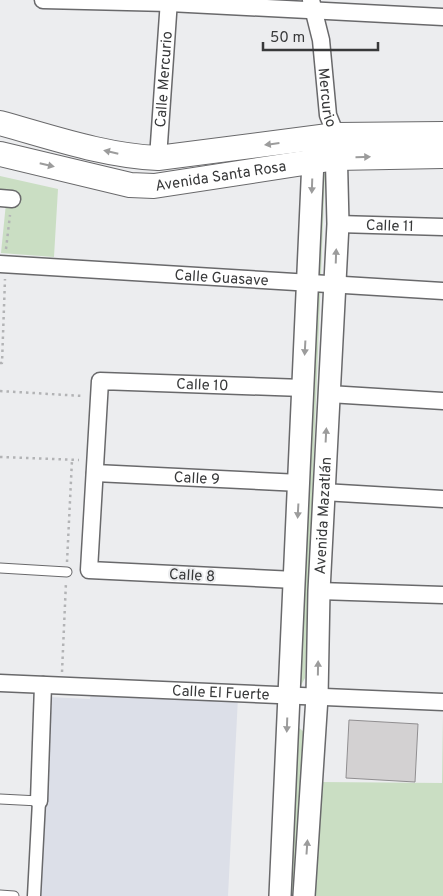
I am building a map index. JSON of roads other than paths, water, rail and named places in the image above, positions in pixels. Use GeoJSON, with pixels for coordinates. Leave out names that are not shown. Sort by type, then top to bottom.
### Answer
{"type":"FeatureCollection","features":[{"type":"Feature","properties":{"kind":"main road","name":"Avenida Santa Rosa"},"geometry":{"type":"LineString","coordinates":[[0,123],[108,151],[136,157],[158,158],[326,141],[443,134]]}},
{"type":"Feature","properties":{"kind":"main road","name":"Avenida Santa Rosa"},"geometry":{"type":"LineString","coordinates":[[0,154],[130,185],[154,186],[326,141],[443,156]]}},
{"type":"Feature","properties":{"kind":"street"},"geometry":{"type":"LineString","coordinates":[[44,0],[312,5],[443,17]]}},
{"type":"Feature","properties":{"kind":"street","name":"Calle Mercurio"},"geometry":{"type":"LineString","coordinates":[[158,158],[169,1]]}},
{"type":"Feature","properties":{"kind":"street","name":"Mercurio"},"geometry":{"type":"LineString","coordinates":[[312,5],[321,40],[326,141]]}},
{"type":"Feature","properties":{"kind":"street","name":"Avenida Mazatlán"},"geometry":{"type":"LineString","coordinates":[[304,896],[317,697],[323,492],[338,224],[326,141]]}},
{"type":"Feature","properties":{"kind":"street","name":"Avenida Mazatlán"},"geometry":{"type":"LineString","coordinates":[[280,896],[288,695],[309,284],[326,141]]}},
{"type":"Feature","properties":{"kind":"street","name":"Calle 11"},"geometry":{"type":"LineString","coordinates":[[338,224],[443,227]]}},
{"type":"Feature","properties":{"kind":"street","name":"Calle Guasave"},"geometry":{"type":"LineString","coordinates":[[2,264],[335,286],[443,291]]}},
{"type":"Feature","properties":{"kind":"street","name":"Calle 10"},"geometry":{"type":"LineString","coordinates":[[95,467],[100,389],[303,388]]}},
{"type":"Feature","properties":{"kind":"street"},"geometry":{"type":"LineString","coordinates":[[329,394],[443,401]]}},
{"type":"Feature","properties":{"kind":"street","name":"Calle 9"},"geometry":{"type":"LineString","coordinates":[[95,467],[300,483]]}},
{"type":"Feature","properties":{"kind":"street","name":"Calle 8"},"geometry":{"type":"LineString","coordinates":[[95,467],[89,570],[295,580]]}},
{"type":"Feature","properties":{"kind":"street"},"geometry":{"type":"LineString","coordinates":[[323,492],[443,499]]}},
{"type":"Feature","properties":{"kind":"street"},"geometry":{"type":"LineString","coordinates":[[319,591],[443,595]]}},
{"type":"Feature","properties":{"kind":"street","name":"Calle El Fuerte"},"geometry":{"type":"LineString","coordinates":[[0,683],[443,702]]}},
{"type":"Feature","properties":{"kind":"street"},"geometry":{"type":"LineString","coordinates":[[34,896],[43,685]]}},
{"type":"Feature","properties":{"kind":"lane"},"geometry":{"type":"LineString","coordinates":[[0,568],[66,572]]}},
{"type":"Feature","properties":{"kind":"lane"},"geometry":{"type":"LineString","coordinates":[[0,799],[39,801]]}},
{"type":"Feature","properties":{"kind":"lane"},"geometry":{"type":"LineString","coordinates":[[0,895],[14,896]]}}]}
